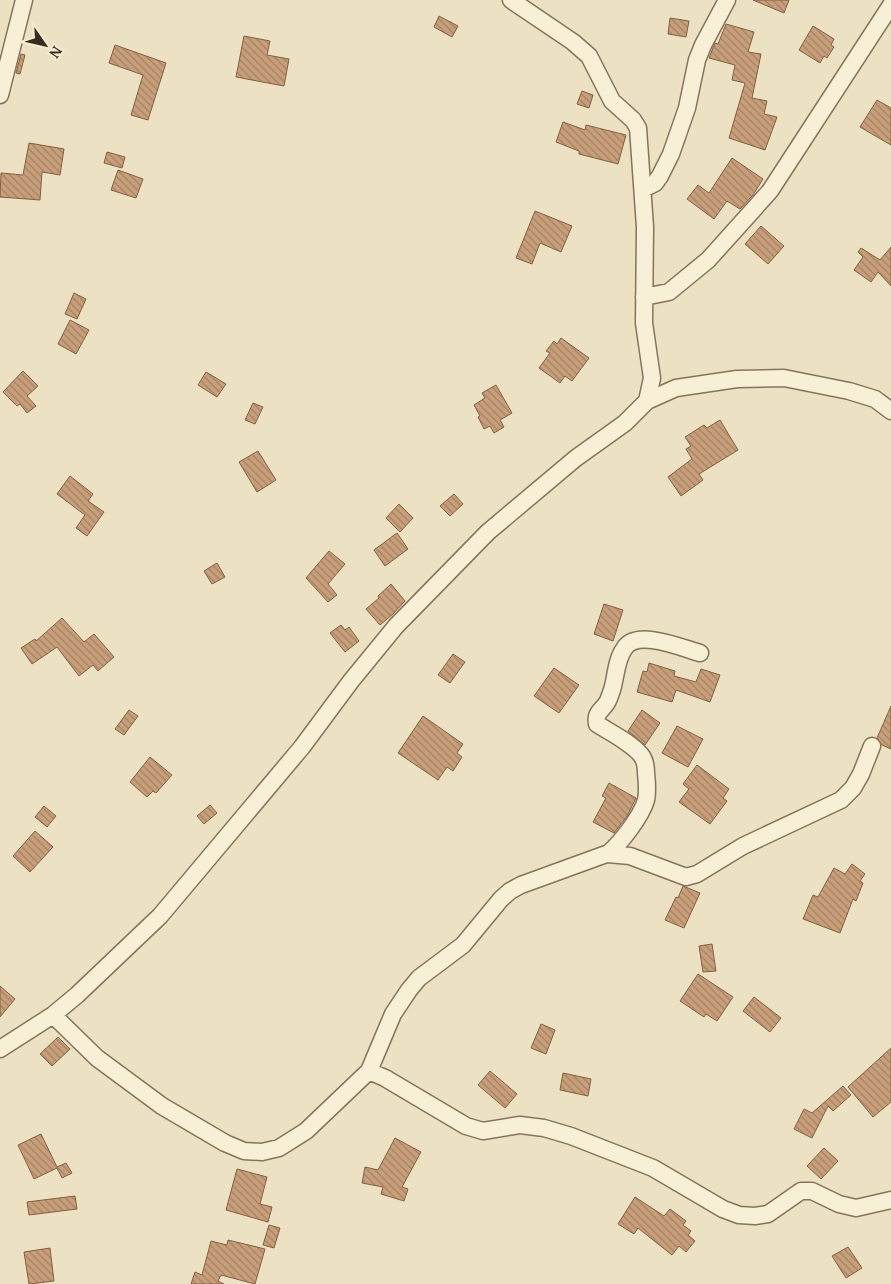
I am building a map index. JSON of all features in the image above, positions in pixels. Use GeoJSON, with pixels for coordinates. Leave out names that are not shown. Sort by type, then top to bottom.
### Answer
{"type":"FeatureCollection","features":[{"type":"Feature","properties":{"kind":"street"},"geometry":{"type":"LineString","coordinates":[[0,93],[24,0]]}},
{"type":"Feature","properties":{"kind":"street"},"geometry":{"type":"LineString","coordinates":[[511,0],[573,42],[589,56],[612,101],[633,120],[638,128],[645,226],[644,323],[652,378],[647,401]]}},
{"type":"Feature","properties":{"kind":"street"},"geometry":{"type":"LineString","coordinates":[[643,189],[655,182],[660,176],[671,154],[687,108],[697,60],[727,0]]}},
{"type":"Feature","properties":{"kind":"street"},"geometry":{"type":"LineString","coordinates":[[644,297],[669,292],[708,260],[770,191],[891,5]]}},
{"type":"Feature","properties":{"kind":"street"},"geometry":{"type":"LineString","coordinates":[[0,1049],[53,1015],[77,995],[160,916],[302,747],[352,681],[403,619],[488,532],[576,458],[626,423],[647,401],[676,388],[737,378],[784,378],[849,391],[875,399],[891,411]]}},
{"type":"Feature","properties":{"kind":"street"},"geometry":{"type":"LineString","coordinates":[[875,399],[891,394]]}},
{"type":"Feature","properties":{"kind":"street"},"geometry":{"type":"LineString","coordinates":[[53,1015],[96,1058],[162,1106],[224,1144],[244,1151],[262,1152],[279,1148],[306,1131],[369,1071],[393,1014],[409,990],[419,978],[463,944],[501,899],[521,885],[608,854],[620,843],[642,810],[646,800],[646,766],[643,757],[636,749],[597,724],[596,718],[607,702],[624,648],[631,641],[645,639],[700,652]]}},
{"type":"Feature","properties":{"kind":"street"},"geometry":{"type":"LineString","coordinates":[[608,854],[630,856],[686,877],[697,874],[743,846],[840,800],[853,788],[861,774],[872,746]]}},
{"type":"Feature","properties":{"kind":"street"},"geometry":{"type":"LineString","coordinates":[[369,1071],[385,1078],[466,1126],[484,1131],[520,1125],[544,1128],[571,1136],[653,1168],[723,1210],[739,1215],[755,1216],[768,1214],[801,1191],[812,1191],[840,1204],[856,1208],[891,1200]]}},
{"type":"Feature","properties":{"kind":"building"},"geometry":{"type":"Polygon","coordinates":[[[753,0],[789,0],[784,13],[753,0]]]}},
{"type":"Feature","properties":{"kind":"building"},"geometry":{"type":"Polygon","coordinates":[[[439,16],[458,26],[452,37],[434,27],[439,16]]]}},
{"type":"Feature","properties":{"kind":"building"},"geometry":{"type":"Polygon","coordinates":[[[670,18],[689,21],[686,37],[668,34],[670,18]]]}},
{"type":"Feature","properties":{"kind":"building"},"geometry":{"type":"Polygon","coordinates":[[[726,24],[754,32],[748,52],[761,54],[752,98],[767,101],[764,114],[777,117],[765,150],[729,138],[745,83],[732,80],[735,65],[709,58],[715,43],[718,44],[726,24]]]}},
{"type":"Feature","properties":{"kind":"building"},"geometry":{"type":"Polygon","coordinates":[[[813,26],[834,39],[831,45],[834,47],[827,58],[824,56],[820,63],[799,50],[813,26]]]}},
{"type":"Feature","properties":{"kind":"building"},"geometry":{"type":"Polygon","coordinates":[[[244,36],[270,41],[267,55],[289,59],[284,86],[236,77],[244,36]]]}},
{"type":"Feature","properties":{"kind":"building"},"geometry":{"type":"Polygon","coordinates":[[[115,45],[166,63],[148,120],[131,115],[143,75],[109,63],[115,45]]]}},
{"type":"Feature","properties":{"kind":"building"},"geometry":{"type":"Polygon","coordinates":[[[21,54],[25,55],[20,74],[16,73],[21,54]]]}},
{"type":"Feature","properties":{"kind":"building"},"geometry":{"type":"Polygon","coordinates":[[[582,91],[593,95],[589,108],[577,104],[582,91]]]}},
{"type":"Feature","properties":{"kind":"building"},"geometry":{"type":"Polygon","coordinates":[[[877,100],[891,108],[891,145],[860,127],[877,100]]]}},
{"type":"Feature","properties":{"kind":"building"},"geometry":{"type":"Polygon","coordinates":[[[563,122],[585,130],[586,125],[626,135],[618,164],[579,154],[579,151],[556,142],[563,122]]]}},
{"type":"Feature","properties":{"kind":"building"},"geometry":{"type":"Polygon","coordinates":[[[29,143],[64,149],[60,175],[42,172],[40,200],[0,197],[1,173],[23,175],[29,143]]]}},
{"type":"Feature","properties":{"kind":"building"},"geometry":{"type":"Polygon","coordinates":[[[107,152],[125,157],[122,168],[104,163],[107,152]]]}},
{"type":"Feature","properties":{"kind":"building"},"geometry":{"type":"Polygon","coordinates":[[[732,158],[763,179],[753,195],[740,209],[727,201],[714,219],[687,199],[698,185],[709,193],[732,158]]]}},
{"type":"Feature","properties":{"kind":"building"},"geometry":{"type":"Polygon","coordinates":[[[118,170],[143,179],[136,198],[111,190],[118,170]]]}},
{"type":"Feature","properties":{"kind":"building"},"geometry":{"type":"Polygon","coordinates":[[[535,211],[572,226],[561,252],[540,243],[532,264],[516,258],[535,211]]]}},
{"type":"Feature","properties":{"kind":"building"},"geometry":{"type":"Polygon","coordinates":[[[761,226],[784,246],[768,264],[745,244],[761,226]]]}},
{"type":"Feature","properties":{"kind":"building"},"geometry":{"type":"Polygon","coordinates":[[[891,247],[891,286],[878,272],[871,282],[854,270],[863,257],[858,252],[861,248],[880,260],[891,247]]]}},
{"type":"Feature","properties":{"kind":"building"},"geometry":{"type":"Polygon","coordinates":[[[74,293],[86,299],[77,319],[65,314],[74,293]]]}},
{"type":"Feature","properties":{"kind":"building"},"geometry":{"type":"Polygon","coordinates":[[[70,320],[89,330],[76,354],[58,344],[70,320]]]}},
{"type":"Feature","properties":{"kind":"building"},"geometry":{"type":"Polygon","coordinates":[[[561,338],[589,358],[572,381],[565,376],[560,383],[539,368],[550,353],[546,351],[554,341],[557,344],[561,338]]]}},
{"type":"Feature","properties":{"kind":"building"},"geometry":{"type":"Polygon","coordinates":[[[23,371],[38,386],[27,396],[36,406],[27,413],[20,404],[17,406],[3,392],[23,371]]]}},
{"type":"Feature","properties":{"kind":"building"},"geometry":{"type":"Polygon","coordinates":[[[206,372],[226,384],[217,397],[198,385],[206,372]]]}},
{"type":"Feature","properties":{"kind":"building"},"geometry":{"type":"Polygon","coordinates":[[[496,385],[512,413],[500,420],[504,427],[494,433],[490,426],[484,429],[474,405],[485,398],[482,393],[496,385]]]}},
{"type":"Feature","properties":{"kind":"building"},"geometry":{"type":"Polygon","coordinates":[[[253,403],[263,407],[255,424],[245,420],[253,403]]]}},
{"type":"Feature","properties":{"kind":"building"},"geometry":{"type":"Polygon","coordinates":[[[720,420],[738,450],[699,474],[703,480],[681,496],[668,477],[692,459],[686,449],[691,446],[685,437],[704,425],[707,428],[720,420]]]}},
{"type":"Feature","properties":{"kind":"building"},"geometry":{"type":"Polygon","coordinates":[[[258,451],[276,480],[257,492],[239,462],[258,451]]]}},
{"type":"Feature","properties":{"kind":"building"},"geometry":{"type":"Polygon","coordinates":[[[70,476],[93,494],[88,501],[104,512],[87,536],[76,528],[85,515],[57,494],[70,476]]]}},
{"type":"Feature","properties":{"kind":"building"},"geometry":{"type":"Polygon","coordinates":[[[454,494],[463,504],[450,516],[440,506],[454,494]]]}},
{"type":"Feature","properties":{"kind":"building"},"geometry":{"type":"Polygon","coordinates":[[[399,504],[413,518],[400,532],[386,518],[399,504]]]}},
{"type":"Feature","properties":{"kind":"building"},"geometry":{"type":"Polygon","coordinates":[[[397,533],[408,549],[385,566],[374,550],[397,533]]]}},
{"type":"Feature","properties":{"kind":"building"},"geometry":{"type":"Polygon","coordinates":[[[329,551],[345,564],[328,584],[337,595],[328,602],[306,578],[329,551]]]}},
{"type":"Feature","properties":{"kind":"building"},"geometry":{"type":"Polygon","coordinates":[[[217,563],[225,577],[212,584],[204,571],[217,563]]]}},
{"type":"Feature","properties":{"kind":"building"},"geometry":{"type":"Polygon","coordinates":[[[391,584],[405,601],[380,625],[366,609],[391,584]]]}},
{"type":"Feature","properties":{"kind":"building"},"geometry":{"type":"Polygon","coordinates":[[[604,604],[623,610],[613,641],[594,634],[604,604]]]}},
{"type":"Feature","properties":{"kind":"building"},"geometry":{"type":"Polygon","coordinates":[[[62,618],[84,642],[94,634],[114,657],[98,671],[93,665],[79,676],[57,647],[32,664],[21,648],[35,639],[36,641],[62,618]]]}},
{"type":"Feature","properties":{"kind":"building"},"geometry":{"type":"Polygon","coordinates":[[[341,625],[345,630],[349,627],[359,641],[345,652],[330,633],[341,625]]]}},
{"type":"Feature","properties":{"kind":"building"},"geometry":{"type":"Polygon","coordinates":[[[453,654],[465,662],[450,683],[438,675],[453,654]]]}},
{"type":"Feature","properties":{"kind":"building"},"geometry":{"type":"Polygon","coordinates":[[[649,663],[675,671],[674,676],[696,682],[701,669],[720,675],[710,702],[676,690],[672,702],[637,692],[643,671],[647,672],[649,663]]]}},
{"type":"Feature","properties":{"kind":"building"},"geometry":{"type":"Polygon","coordinates":[[[554,668],[579,685],[559,713],[534,696],[554,668]]]}},
{"type":"Feature","properties":{"kind":"building"},"geometry":{"type":"Polygon","coordinates":[[[891,706],[891,749],[882,745],[877,738],[891,706]]]}},
{"type":"Feature","properties":{"kind":"building"},"geometry":{"type":"Polygon","coordinates":[[[129,710],[138,716],[124,735],[115,729],[129,710]]]}},
{"type":"Feature","properties":{"kind":"building"},"geometry":{"type":"Polygon","coordinates":[[[642,710],[660,723],[645,745],[628,731],[642,710]]]}},
{"type":"Feature","properties":{"kind":"building"},"geometry":{"type":"Polygon","coordinates":[[[423,716],[463,744],[457,753],[462,757],[453,771],[447,767],[438,780],[398,753],[423,716]]]}},
{"type":"Feature","properties":{"kind":"building"},"geometry":{"type":"Polygon","coordinates":[[[677,726],[703,739],[688,767],[662,753],[677,726]]]}},
{"type":"Feature","properties":{"kind":"building"},"geometry":{"type":"Polygon","coordinates":[[[150,757],[172,775],[156,793],[153,791],[147,797],[130,782],[150,757]]]}},
{"type":"Feature","properties":{"kind":"building"},"geometry":{"type":"Polygon","coordinates":[[[697,765],[729,789],[723,798],[727,801],[710,824],[679,802],[689,789],[683,784],[697,765]]]}},
{"type":"Feature","properties":{"kind":"building"},"geometry":{"type":"Polygon","coordinates":[[[609,783],[636,798],[627,816],[614,833],[593,822],[606,798],[602,796],[609,783]]]}},
{"type":"Feature","properties":{"kind":"building"},"geometry":{"type":"Polygon","coordinates":[[[210,805],[217,813],[204,824],[197,816],[210,805]]]}},
{"type":"Feature","properties":{"kind":"building"},"geometry":{"type":"Polygon","coordinates":[[[44,806],[56,816],[47,827],[35,817],[44,806]]]}},
{"type":"Feature","properties":{"kind":"building"},"geometry":{"type":"Polygon","coordinates":[[[35,831],[53,847],[30,872],[13,856],[35,831]]]}},
{"type":"Feature","properties":{"kind":"building"},"geometry":{"type":"Polygon","coordinates":[[[852,864],[865,874],[860,881],[863,883],[856,901],[853,899],[840,933],[803,919],[813,895],[818,897],[834,868],[845,874],[852,864]]]}},
{"type":"Feature","properties":{"kind":"building"},"geometry":{"type":"Polygon","coordinates":[[[683,886],[700,893],[684,928],[665,920],[683,886]]]}},
{"type":"Feature","properties":{"kind":"building"},"geometry":{"type":"Polygon","coordinates":[[[712,944],[716,971],[703,972],[699,946],[712,944]]]}},
{"type":"Feature","properties":{"kind":"building"},"geometry":{"type":"Polygon","coordinates":[[[698,974],[733,997],[717,1021],[706,1014],[704,1017],[680,1001],[698,974]]]}},
{"type":"Feature","properties":{"kind":"building"},"geometry":{"type":"Polygon","coordinates":[[[0,986],[15,999],[0,1017],[0,986]]]}},
{"type":"Feature","properties":{"kind":"building"},"geometry":{"type":"Polygon","coordinates":[[[754,997],[781,1018],[770,1032],[743,1011],[754,997]]]}},
{"type":"Feature","properties":{"kind":"building"},"geometry":{"type":"Polygon","coordinates":[[[541,1024],[555,1030],[546,1054],[531,1048],[541,1024]]]}},
{"type":"Feature","properties":{"kind":"building"},"geometry":{"type":"Polygon","coordinates":[[[58,1037],[70,1049],[52,1066],[40,1054],[58,1037]]]}},
{"type":"Feature","properties":{"kind":"building"},"geometry":{"type":"Polygon","coordinates":[[[891,1048],[891,1102],[873,1117],[848,1087],[891,1048]]]}},
{"type":"Feature","properties":{"kind":"building"},"geometry":{"type":"Polygon","coordinates":[[[490,1071],[517,1094],[505,1108],[478,1085],[490,1071]]]}},
{"type":"Feature","properties":{"kind":"building"},"geometry":{"type":"Polygon","coordinates":[[[563,1073],[591,1079],[588,1096],[560,1090],[563,1073]]]}},
{"type":"Feature","properties":{"kind":"building"},"geometry":{"type":"Polygon","coordinates":[[[843,1086],[851,1095],[833,1111],[828,1106],[812,1138],[794,1129],[804,1109],[812,1113],[843,1086]]]}},
{"type":"Feature","properties":{"kind":"building"},"geometry":{"type":"Polygon","coordinates":[[[41,1134],[57,1167],[66,1163],[72,1173],[62,1178],[57,1168],[34,1179],[18,1145],[41,1134]]]}},
{"type":"Feature","properties":{"kind":"building"},"geometry":{"type":"Polygon","coordinates":[[[395,1138],[421,1152],[402,1187],[408,1189],[404,1201],[381,1194],[383,1187],[362,1183],[365,1167],[378,1170],[395,1138]]]}},
{"type":"Feature","properties":{"kind":"building"},"geometry":{"type":"Polygon","coordinates":[[[824,1148],[838,1161],[821,1179],[807,1166],[824,1148]]]}},
{"type":"Feature","properties":{"kind":"building"},"geometry":{"type":"Polygon","coordinates":[[[237,1169],[267,1177],[260,1204],[272,1207],[268,1222],[226,1210],[237,1169]]]}},
{"type":"Feature","properties":{"kind":"building"},"geometry":{"type":"Polygon","coordinates":[[[75,1196],[77,1209],[29,1215],[27,1202],[75,1196]]]}},
{"type":"Feature","properties":{"kind":"building"},"geometry":{"type":"Polygon","coordinates":[[[635,1197],[664,1216],[670,1209],[686,1221],[683,1225],[691,1231],[688,1235],[695,1241],[686,1252],[679,1246],[672,1255],[638,1228],[634,1234],[618,1224],[635,1197]]]}},
{"type":"Feature","properties":{"kind":"building"},"geometry":{"type":"Polygon","coordinates":[[[269,1225],[280,1228],[274,1248],[263,1245],[269,1225]]]}},
{"type":"Feature","properties":{"kind":"building"},"geometry":{"type":"Polygon","coordinates":[[[228,1240],[265,1249],[255,1284],[221,1275],[218,1281],[224,1284],[191,1284],[195,1272],[202,1275],[211,1241],[227,1245],[228,1240]]]}},
{"type":"Feature","properties":{"kind":"building"},"geometry":{"type":"Polygon","coordinates":[[[848,1247],[862,1268],[846,1278],[832,1256],[848,1247]]]}},
{"type":"Feature","properties":{"kind":"building"},"geometry":{"type":"Polygon","coordinates":[[[50,1248],[54,1281],[29,1284],[24,1252],[50,1248]]]}}]}
